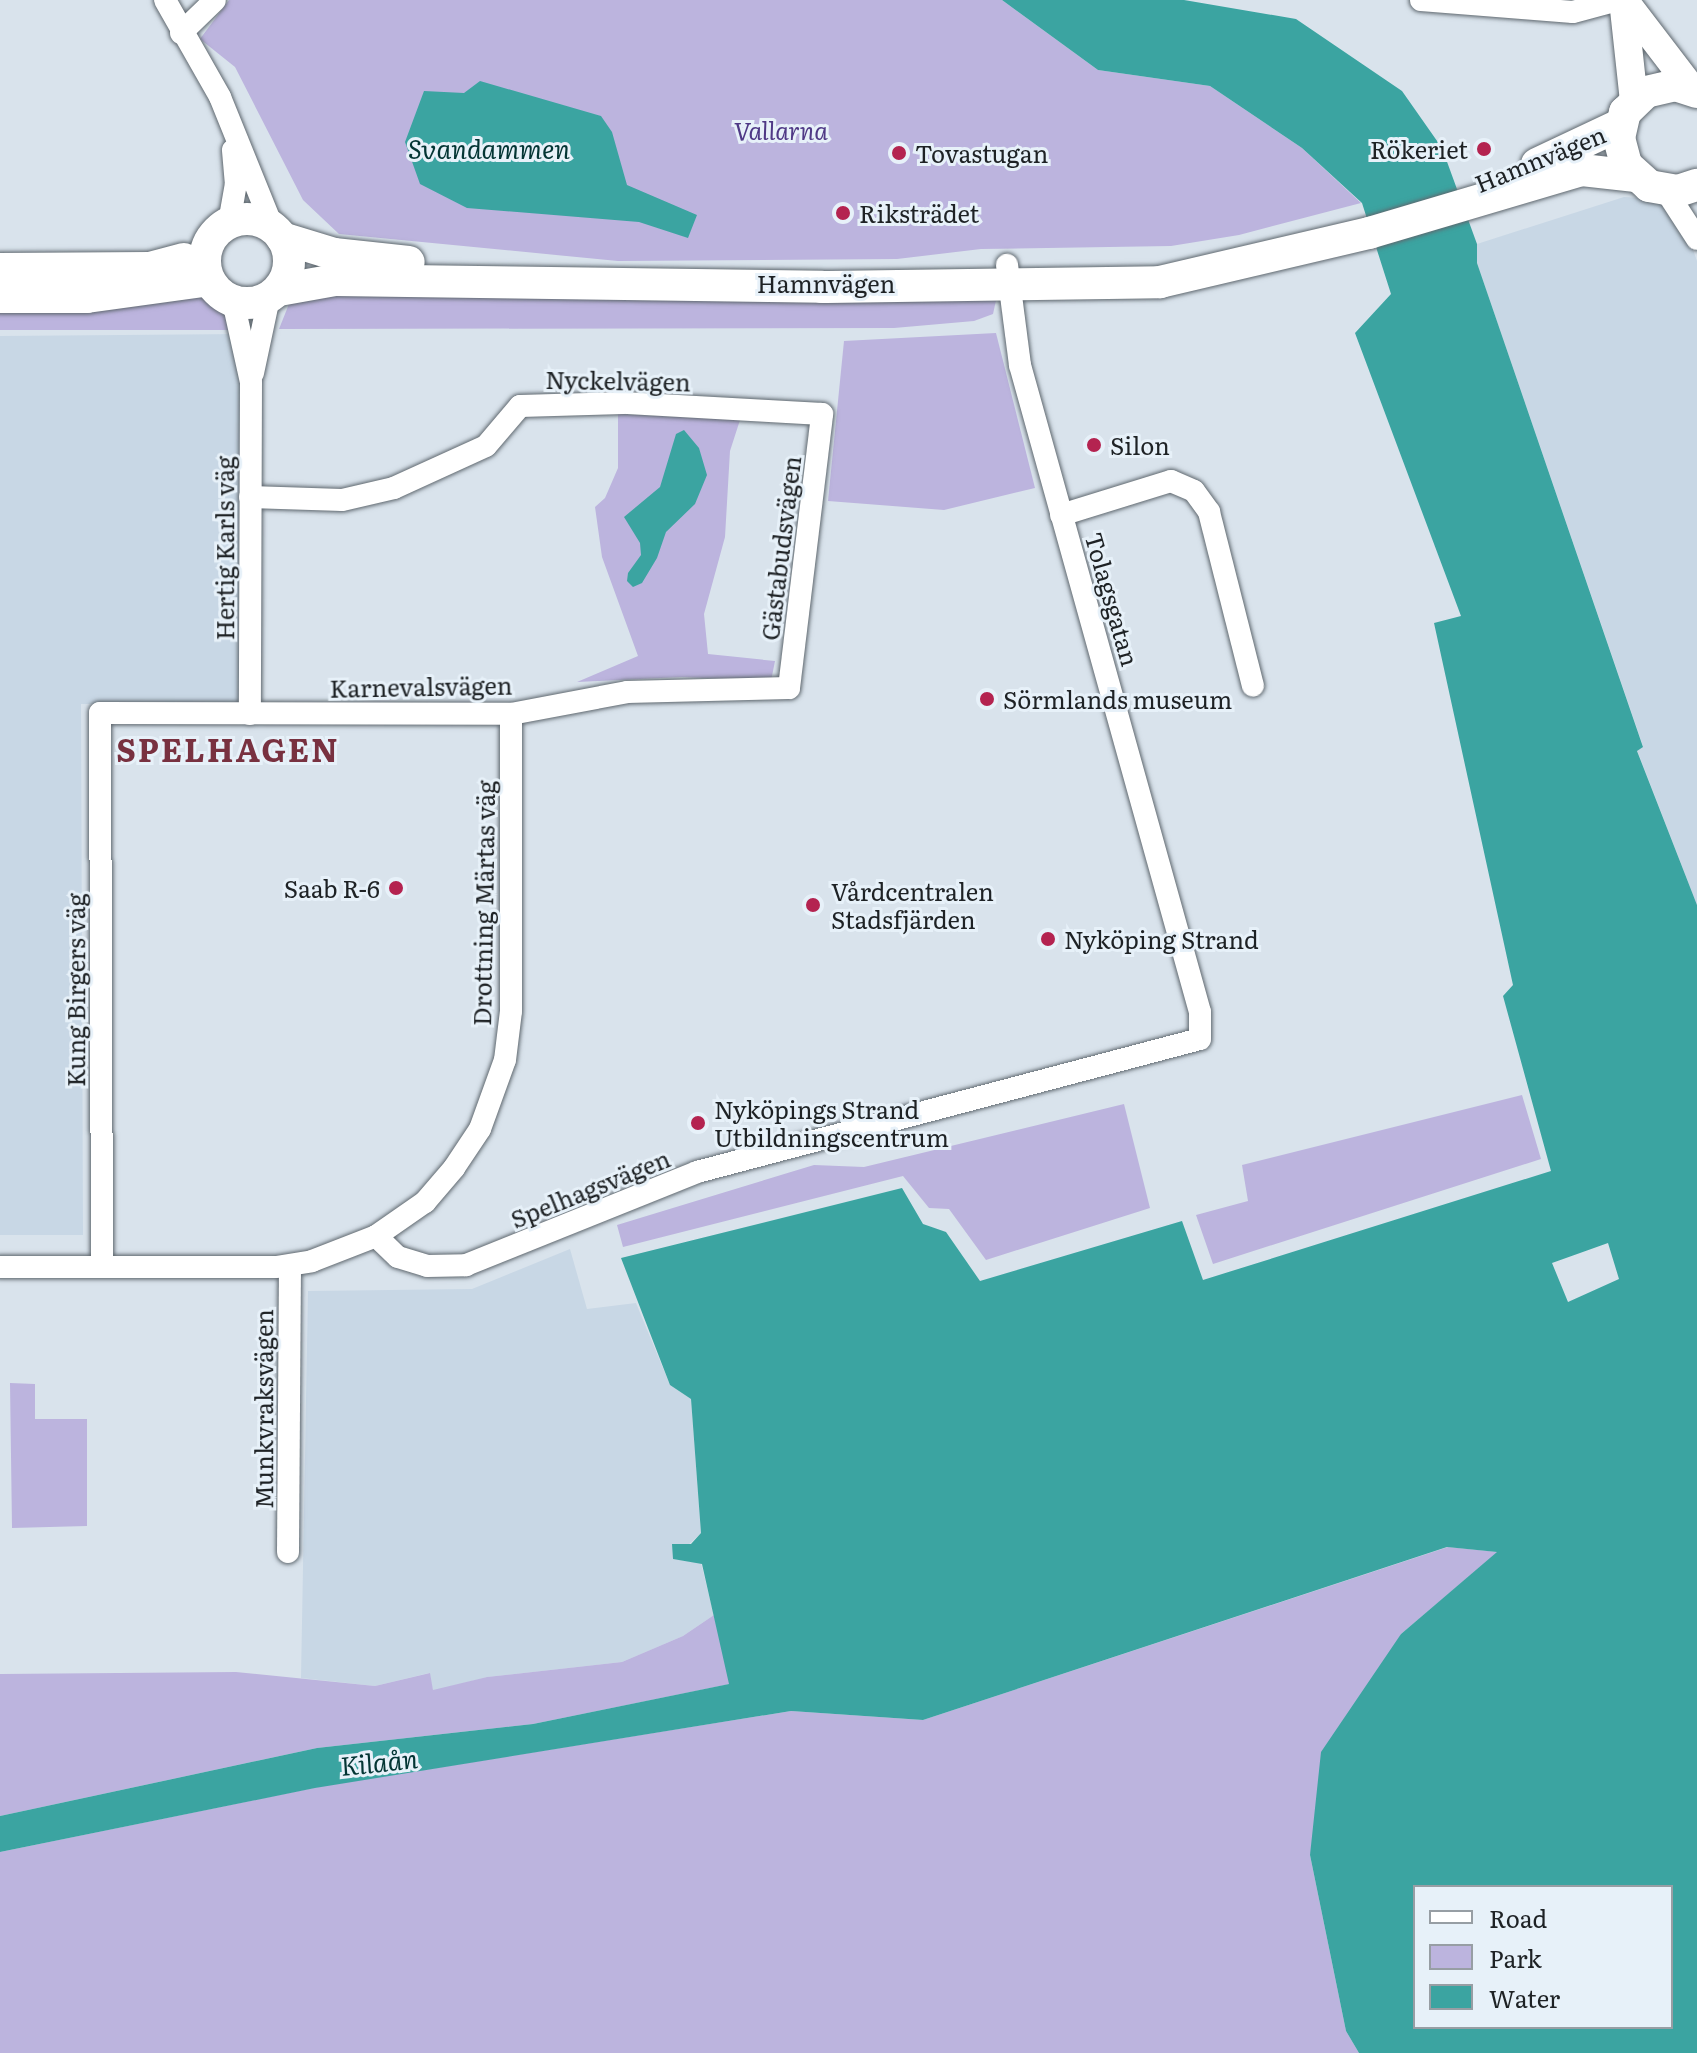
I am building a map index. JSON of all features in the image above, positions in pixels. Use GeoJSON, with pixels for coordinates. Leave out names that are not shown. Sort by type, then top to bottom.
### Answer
{"type":"FeatureCollection","features":[{"type":"Feature","properties":{"kind":"main road","name":"Hamnvägen"},"geometry":{"type":"LineString","coordinates":[[278,233],[334,254],[460,268],[1008,275],[1160,282],[1366,227],[1462,196],[1576,149],[1661,86],[1694,90]]}},
{"type":"Feature","properties":{"kind":"main road"},"geometry":{"type":"LineString","coordinates":[[1627,113],[1620,152],[1634,176]]}},
{"type":"Feature","properties":{"kind":"main road","name":"Hamnvägen"},"geometry":{"type":"LineString","coordinates":[[1462,196],[1582,170],[1634,176],[1682,188]]}},
{"type":"Feature","properties":{"kind":"main road"},"geometry":{"type":"LineString","coordinates":[[0,297],[87,297],[208,265],[229,223],[252,219],[278,233],[289,264],[274,294],[233,301],[208,265]]}},
{"type":"Feature","properties":{"kind":"main road"},"geometry":{"type":"LineString","coordinates":[[0,269],[208,265]]}},
{"type":"Feature","properties":{"kind":"main road","name":"Hamnvägen"},"geometry":{"type":"LineString","coordinates":[[274,294],[335,280],[822,287],[1008,275]]}},
{"type":"Feature","properties":{"kind":"street"},"geometry":{"type":"LineString","coordinates":[[165,0],[220,97],[232,137],[278,233]]}},
{"type":"Feature","properties":{"kind":"street"},"geometry":{"type":"LineString","coordinates":[[181,33],[215,0]]}},
{"type":"Feature","properties":{"kind":"street"},"geometry":{"type":"LineString","coordinates":[[1421,0],[1573,12],[1622,0]]}},
{"type":"Feature","properties":{"kind":"street"},"geometry":{"type":"LineString","coordinates":[[1622,0],[1694,90]]}},
{"type":"Feature","properties":{"kind":"street"},"geometry":{"type":"LineString","coordinates":[[1622,0],[1627,113]]}},
{"type":"Feature","properties":{"kind":"street"},"geometry":{"type":"LineString","coordinates":[[229,223],[236,185],[232,137]]}},
{"type":"Feature","properties":{"kind":"street"},"geometry":{"type":"LineString","coordinates":[[1682,188],[1697,239]]}},
{"type":"Feature","properties":{"kind":"street","name":"Tolagsgatan"},"geometry":{"type":"LineString","coordinates":[[1008,275],[1020,365],[1200,1012],[1200,1039]]}},
{"type":"Feature","properties":{"kind":"street","name":"Hertig Karls väg"},"geometry":{"type":"LineString","coordinates":[[251,382],[274,294]]}},
{"type":"Feature","properties":{"kind":"street","name":"Hertig Karls väg"},"geometry":{"type":"LineString","coordinates":[[233,301],[251,382],[250,714]]}},
{"type":"Feature","properties":{"kind":"street","name":"Nyckelvägen"},"geometry":{"type":"LineString","coordinates":[[250,497],[342,500],[394,488],[486,446],[520,406],[623,403],[822,414]]}},
{"type":"Feature","properties":{"kind":"street","name":"Gästabudsvägen"},"geometry":{"type":"LineString","coordinates":[[789,688],[822,414]]}},
{"type":"Feature","properties":{"kind":"street"},"geometry":{"type":"LineString","coordinates":[[1061,515],[1171,481],[1194,491],[1209,512],[1253,686]]}},
{"type":"Feature","properties":{"kind":"street","name":"Karnevalsvägen"},"geometry":{"type":"LineString","coordinates":[[100,713],[511,714],[627,692],[789,688]]}},
{"type":"Feature","properties":{"kind":"street","name":"Kung Birgers väg"},"geometry":{"type":"LineString","coordinates":[[100,713],[102,1266]]}},
{"type":"Feature","properties":{"kind":"street","name":"Drottning Märtas väg"},"geometry":{"type":"LineString","coordinates":[[376,1236],[425,1202],[454,1168],[480,1129],[505,1060],[511,1011],[511,714]]}},
{"type":"Feature","properties":{"kind":"street","name":"Spelhagsvägen"},"geometry":{"type":"LineString","coordinates":[[376,1236],[398,1257],[427,1266],[466,1265],[697,1172],[1200,1039]]}},
{"type":"Feature","properties":{"kind":"street"},"geometry":{"type":"LineString","coordinates":[[0,1267],[290,1266],[376,1236]]}},
{"type":"Feature","properties":{"kind":"street","name":"Munkvraksvägen"},"geometry":{"type":"LineString","coordinates":[[288,1552],[290,1266]]}},
{"type":"Feature","properties":{"kind":"shaded area"},"geometry":{"type":"Polygon","coordinates":[[[1624,197],[1656,199],[1667,206],[1686,230],[1697,261],[1697,905],[1637,750],[1643,746],[1477,263],[1477,244],[1624,197]]]}},
{"type":"Feature","properties":{"kind":"shaded area"},"geometry":{"type":"Polygon","coordinates":[[[244,334],[239,703],[81,704],[83,1235],[0,1235],[0,336],[244,334]]]}},
{"type":"Feature","properties":{"kind":"shaded area"},"geometry":{"type":"Polygon","coordinates":[[[570,1249],[587,1309],[636,1303],[670,1385],[691,1399],[701,1533],[673,1559],[701,1563],[714,1615],[683,1636],[622,1662],[487,1677],[433,1691],[429,1673],[375,1686],[301,1678],[308,1291],[472,1289],[570,1249]]]}},
{"type":"Feature","properties":{"kind":"green space","name":"Vallarna"},"geometry":{"type":"Polygon","coordinates":[[[229,0],[1002,0],[1098,70],[1210,86],[1302,148],[1361,203],[1239,235],[1171,246],[981,249],[897,259],[618,261],[339,234],[303,200],[235,67],[200,39],[229,0]]]}},
{"type":"Feature","properties":{"kind":"green space"},"geometry":{"type":"Polygon","coordinates":[[[307,290],[997,296],[993,314],[974,321],[894,328],[279,329],[289,304],[307,290]]]}},
{"type":"Feature","properties":{"kind":"green space"},"geometry":{"type":"Polygon","coordinates":[[[210,293],[229,308],[241,330],[0,330],[0,309],[210,293]]]}},
{"type":"Feature","properties":{"kind":"green space"},"geometry":{"type":"Polygon","coordinates":[[[996,333],[1035,488],[944,510],[828,501],[844,341],[996,333]]]}},
{"type":"Feature","properties":{"kind":"green space"},"geometry":{"type":"Polygon","coordinates":[[[618,414],[740,420],[730,451],[725,537],[704,614],[708,654],[775,661],[771,681],[682,677],[577,682],[638,656],[602,557],[595,507],[605,498],[618,468],[618,414]]]}},
{"type":"Feature","properties":{"kind":"green space"},"geometry":{"type":"Polygon","coordinates":[[[1522,1095],[1541,1159],[1213,1264],[1196,1215],[1248,1201],[1242,1165],[1522,1095]]]}},
{"type":"Feature","properties":{"kind":"green space"},"geometry":{"type":"Polygon","coordinates":[[[1124,1104],[1150,1208],[986,1260],[949,1209],[929,1208],[903,1176],[623,1247],[617,1225],[814,1165],[864,1167],[1124,1104]]]}},
{"type":"Feature","properties":{"kind":"green space"},"geometry":{"type":"Polygon","coordinates":[[[10,1383],[35,1384],[35,1419],[87,1419],[87,1526],[12,1528],[10,1383]]]}},
{"type":"Feature","properties":{"kind":"green space"},"geometry":{"type":"Polygon","coordinates":[[[1448,1547],[1498,1552],[1401,1634],[1310,1855],[1346,2031],[1359,2053],[0,2053],[0,1852],[323,1786],[791,1711],[923,1720],[1448,1547]]]}},
{"type":"Feature","properties":{"kind":"green space"},"geometry":{"type":"Polygon","coordinates":[[[714,1615],[730,1684],[533,1724],[317,1748],[0,1816],[0,1674],[236,1672],[375,1686],[430,1673],[433,1690],[487,1677],[622,1662],[683,1636],[714,1615]]]}},
{"type":"Feature","properties":{"kind":"water","name":"Kilaån"},"geometry":{"type":"Polygon","coordinates":[[[1002,0],[1184,0],[1296,19],[1402,91],[1442,148],[1477,244],[1477,263],[1643,747],[1637,751],[1697,905],[1697,2053],[1359,2053],[1346,2031],[1310,1855],[1321,1752],[1401,1634],[1497,1552],[1447,1547],[923,1720],[791,1711],[315,1788],[0,1852],[0,1816],[317,1748],[533,1724],[729,1684],[702,1564],[673,1559],[672,1544],[691,1544],[701,1533],[691,1399],[670,1385],[621,1258],[902,1188],[923,1224],[946,1232],[980,1281],[1182,1221],[1203,1280],[1551,1171],[1503,996],[1513,985],[1434,623],[1461,616],[1355,333],[1391,294],[1362,203],[1302,148],[1210,86],[1098,70],[1002,0]],[[1608,1243],[1552,1263],[1568,1302],[1619,1279],[1608,1243]]]}},
{"type":"Feature","properties":{"kind":"water","name":"Svandammen"},"geometry":{"type":"Polygon","coordinates":[[[480,81],[601,116],[612,132],[627,185],[697,215],[688,238],[639,222],[467,208],[420,184],[405,142],[424,91],[464,93],[480,81]]]}},
{"type":"Feature","properties":{"kind":"water"},"geometry":{"type":"Polygon","coordinates":[[[684,430],[699,448],[707,475],[695,504],[666,532],[657,558],[642,583],[633,587],[627,581],[628,573],[641,555],[640,543],[624,517],[660,487],[676,434],[684,430]]]}},
{"type":"Feature","properties":{"kind":"place","name":"Rökeriet"},"geometry":{"type":"Point","coordinates":[1484,149]}},
{"type":"Feature","properties":{"kind":"place","name":"Tovastugan"},"geometry":{"type":"Point","coordinates":[899,153]}},
{"type":"Feature","properties":{"kind":"place","name":"Riksträdet"},"geometry":{"type":"Point","coordinates":[843,213]}},
{"type":"Feature","properties":{"kind":"place","name":"Silon"},"geometry":{"type":"Point","coordinates":[1094,445]}},
{"type":"Feature","properties":{"kind":"place","name":"Sörmlands museum"},"geometry":{"type":"Point","coordinates":[987,699]}},
{"type":"Feature","properties":{"kind":"place","name":"Saab R-6"},"geometry":{"type":"Point","coordinates":[396,888]}},
{"type":"Feature","properties":{"kind":"place","name":"Vårdcentralen Stadsfjärden"},"geometry":{"type":"Point","coordinates":[813,905]}},
{"type":"Feature","properties":{"kind":"place","name":"Nyköping Strand"},"geometry":{"type":"Point","coordinates":[1048,939]}},
{"type":"Feature","properties":{"kind":"place","name":"Nyköpings Strand Utbildningscentrum"},"geometry":{"type":"Point","coordinates":[698,1123]}},
{"type":"Feature","properties":{"kind":"district","name":"SPELHAGEN"},"geometry":{"type":"Point","coordinates":[228,748]}}]}
